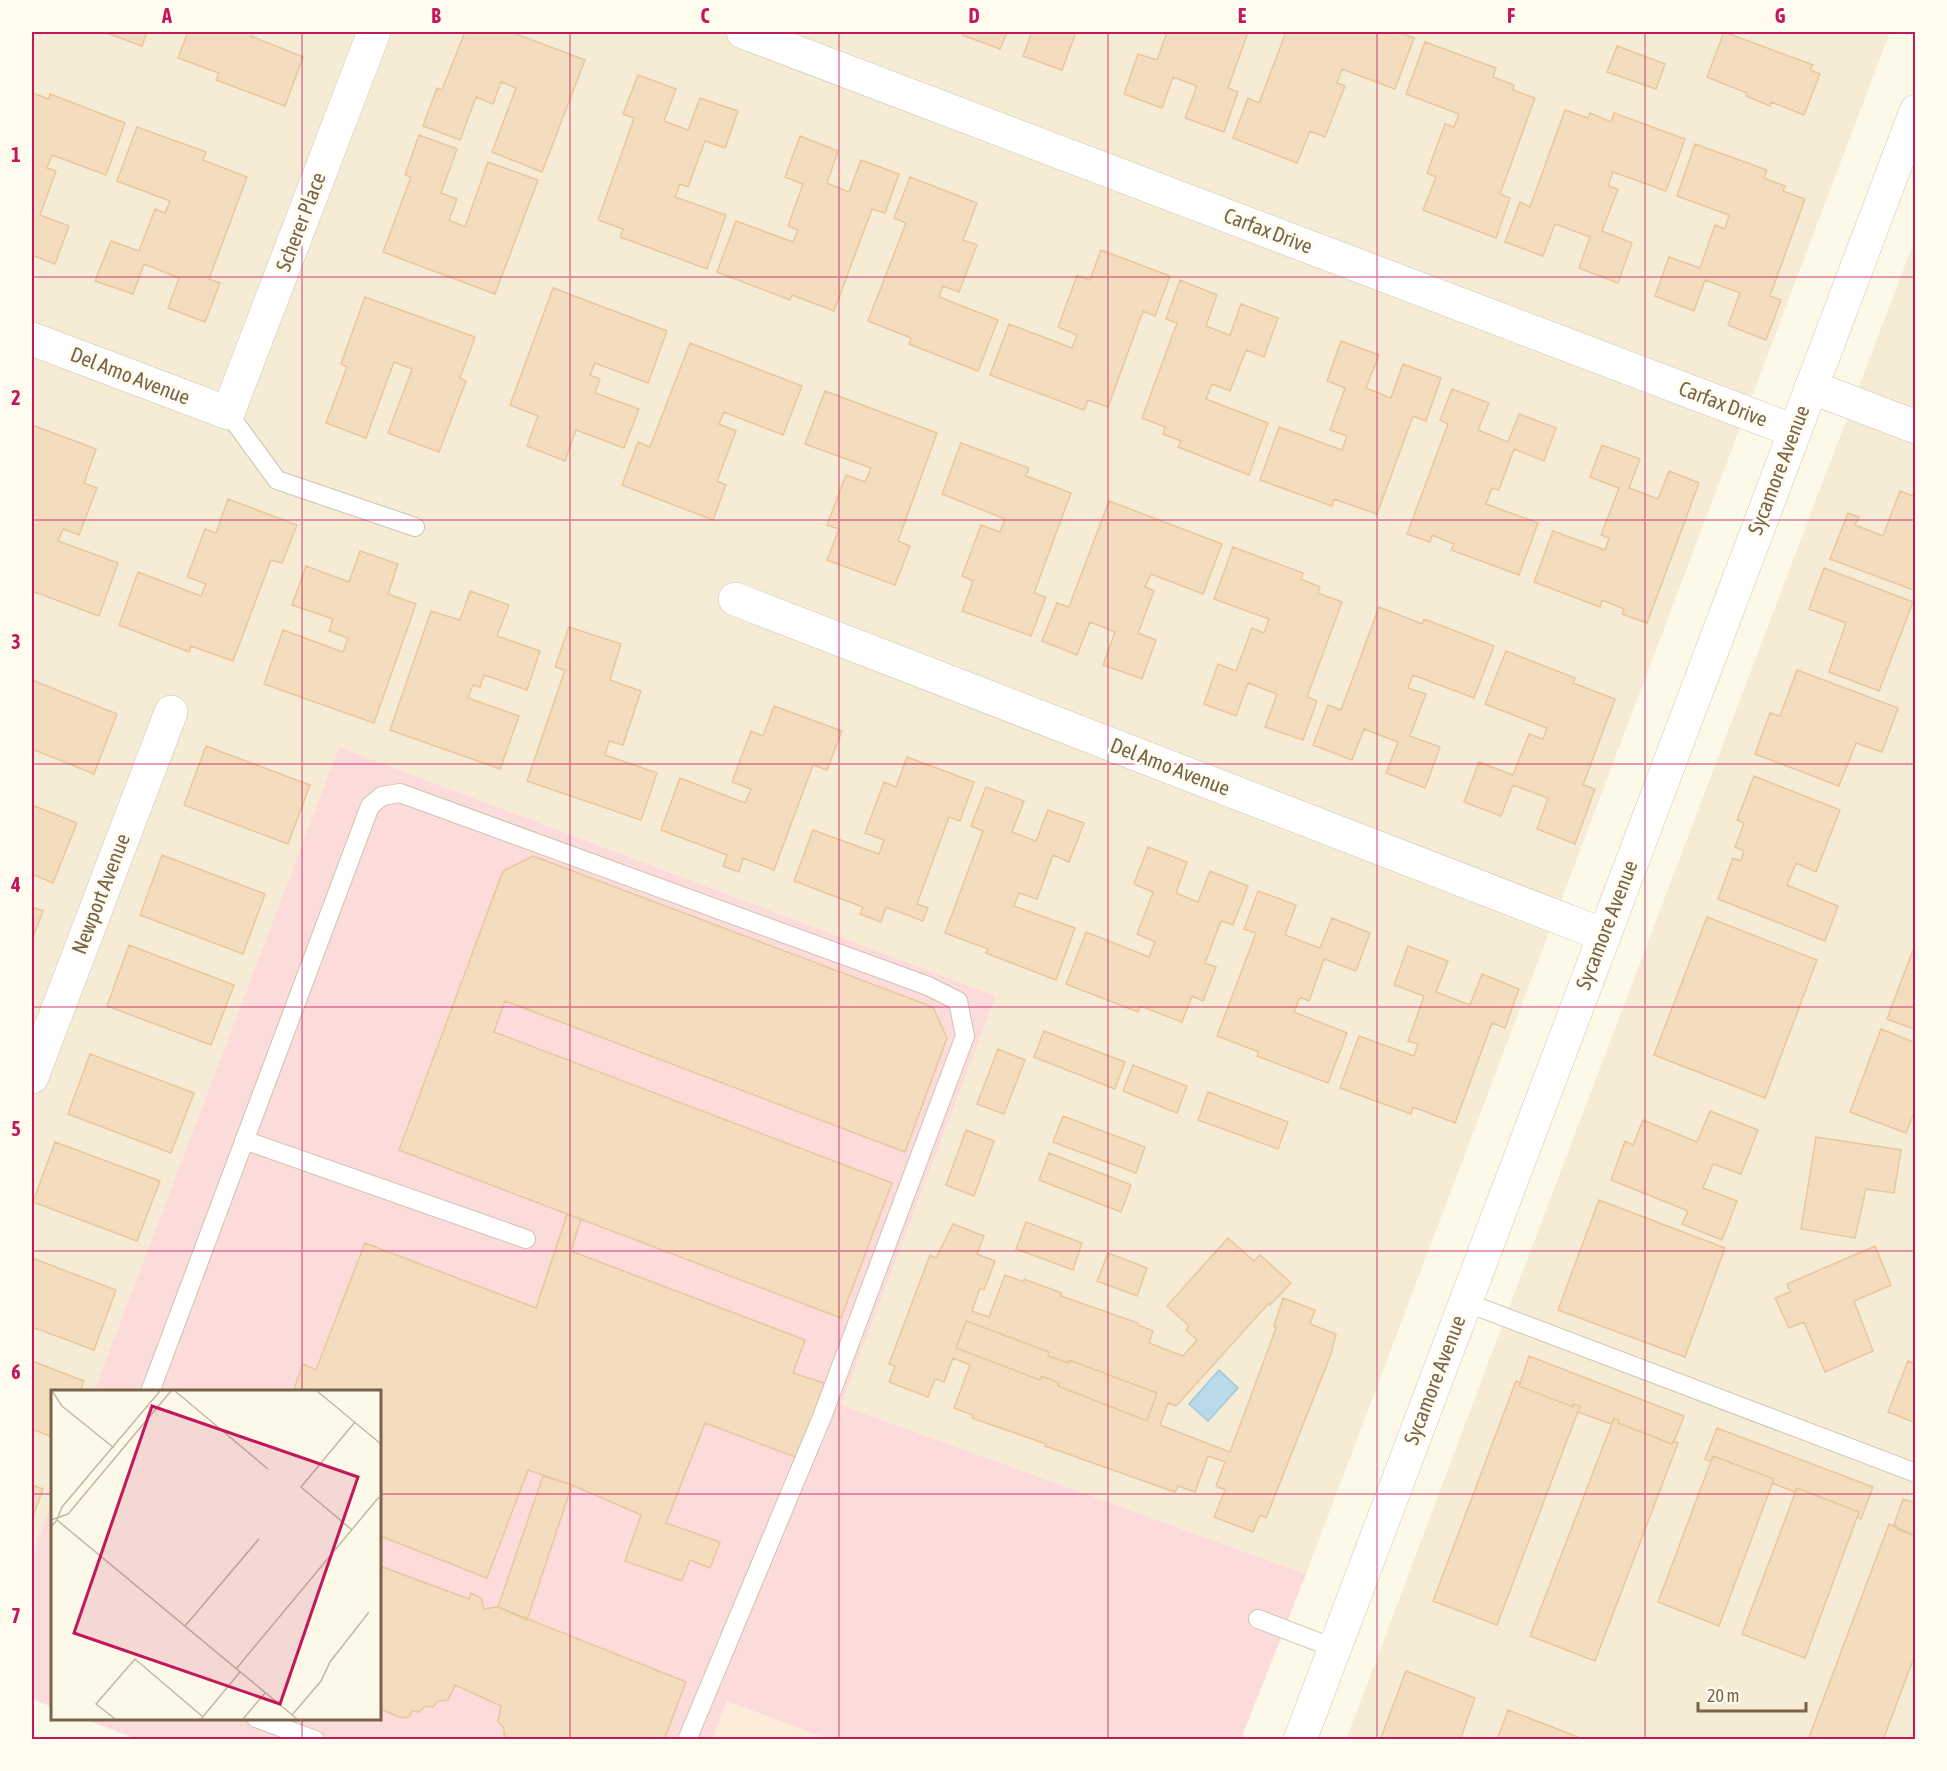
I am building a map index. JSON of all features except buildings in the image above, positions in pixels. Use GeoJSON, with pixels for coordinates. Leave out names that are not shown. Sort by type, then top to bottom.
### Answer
{"type":"FeatureCollection","features":[{"type":"Feature","properties":{"kind":"street","name":"Scherer Place"},"geometry":{"type":"LineString","coordinates":[[228,413],[374,32]]}},
{"type":"Feature","properties":{"kind":"street","name":"Carfax Drive"},"geometry":{"type":"LineString","coordinates":[[743,32],[1794,431]]}},
{"type":"Feature","properties":{"kind":"street","name":"Sycamore Avenue"},"geometry":{"type":"LineString","coordinates":[[1300,1740],[1794,431],[1910,144],[1916,111]]}},
{"type":"Feature","properties":{"kind":"street","name":"Del Amo Avenue"},"geometry":{"type":"LineString","coordinates":[[32,339],[228,413]]}},
{"type":"Feature","properties":{"kind":"street"},"geometry":{"type":"LineString","coordinates":[[1811,387],[1916,427]]}},
{"type":"Feature","properties":{"kind":"street","name":"Del Amo Avenue"},"geometry":{"type":"LineString","coordinates":[[735,599],[1604,935]]}},
{"type":"Feature","properties":{"kind":"street","name":"Newport Avenue"},"geometry":{"type":"LineString","coordinates":[[32,1077],[171,712]]}},
{"type":"Feature","properties":{"kind":"lane"},"geometry":{"type":"LineString","coordinates":[[228,413],[277,480],[415,527]]}},
{"type":"Feature","properties":{"kind":"lane"},"geometry":{"type":"LineString","coordinates":[[151,1390],[370,806],[382,796],[400,793],[928,986],[958,1001],[965,1036],[822,1417],[687,1740]]}},
{"type":"Feature","properties":{"kind":"lane"},"geometry":{"type":"LineString","coordinates":[[244,1140],[526,1239]]}},
{"type":"Feature","properties":{"kind":"lane"},"geometry":{"type":"LineString","coordinates":[[1465,1302],[1916,1473]]}},
{"type":"Feature","properties":{"kind":"lane"},"geometry":{"type":"LineString","coordinates":[[1258,1619],[1334,1648]]}},
{"type":"Feature","properties":{"kind":"lane"},"geometry":{"type":"LineString","coordinates":[[259,1720],[315,1740]]}},
{"type":"Feature","properties":{"kind":"shaded area"},"geometry":{"type":"Polygon","coordinates":[[[32,32],[1890,32],[1306,1574],[841,1405],[996,996],[339,747],[94,1390],[51,1390],[51,1503],[32,1555],[32,32]]]}},
{"type":"Feature","properties":{"kind":"shaded area"},"geometry":{"type":"Polygon","coordinates":[[[1915,239],[1915,1739],[1346,1740],[1513,1297],[1915,239]]]}},
{"type":"Feature","properties":{"kind":"shaded area"},"geometry":{"type":"Polygon","coordinates":[[[339,747],[996,996],[841,1405],[1306,1574],[1241,1739],[828,1739],[727,1701],[712,1740],[139,1740],[87,1720],[381,1720],[381,1390],[94,1390],[339,747]]]}},
{"type":"Feature","properties":{"kind":"shaded area"},"geometry":{"type":"Polygon","coordinates":[[[51,1503],[51,1707],[32,1699],[32,1555],[51,1503]]]}},
{"type":"Feature","properties":{"kind":"shaded area"},"geometry":{"type":"Polygon","coordinates":[[[727,1701],[828,1739],[712,1740],[727,1701]]]}},
{"type":"Feature","properties":{"kind":"water"},"geometry":{"type":"Polygon","coordinates":[[[1219,1370],[1238,1388],[1208,1421],[1189,1404],[1219,1370]]]}}]}
